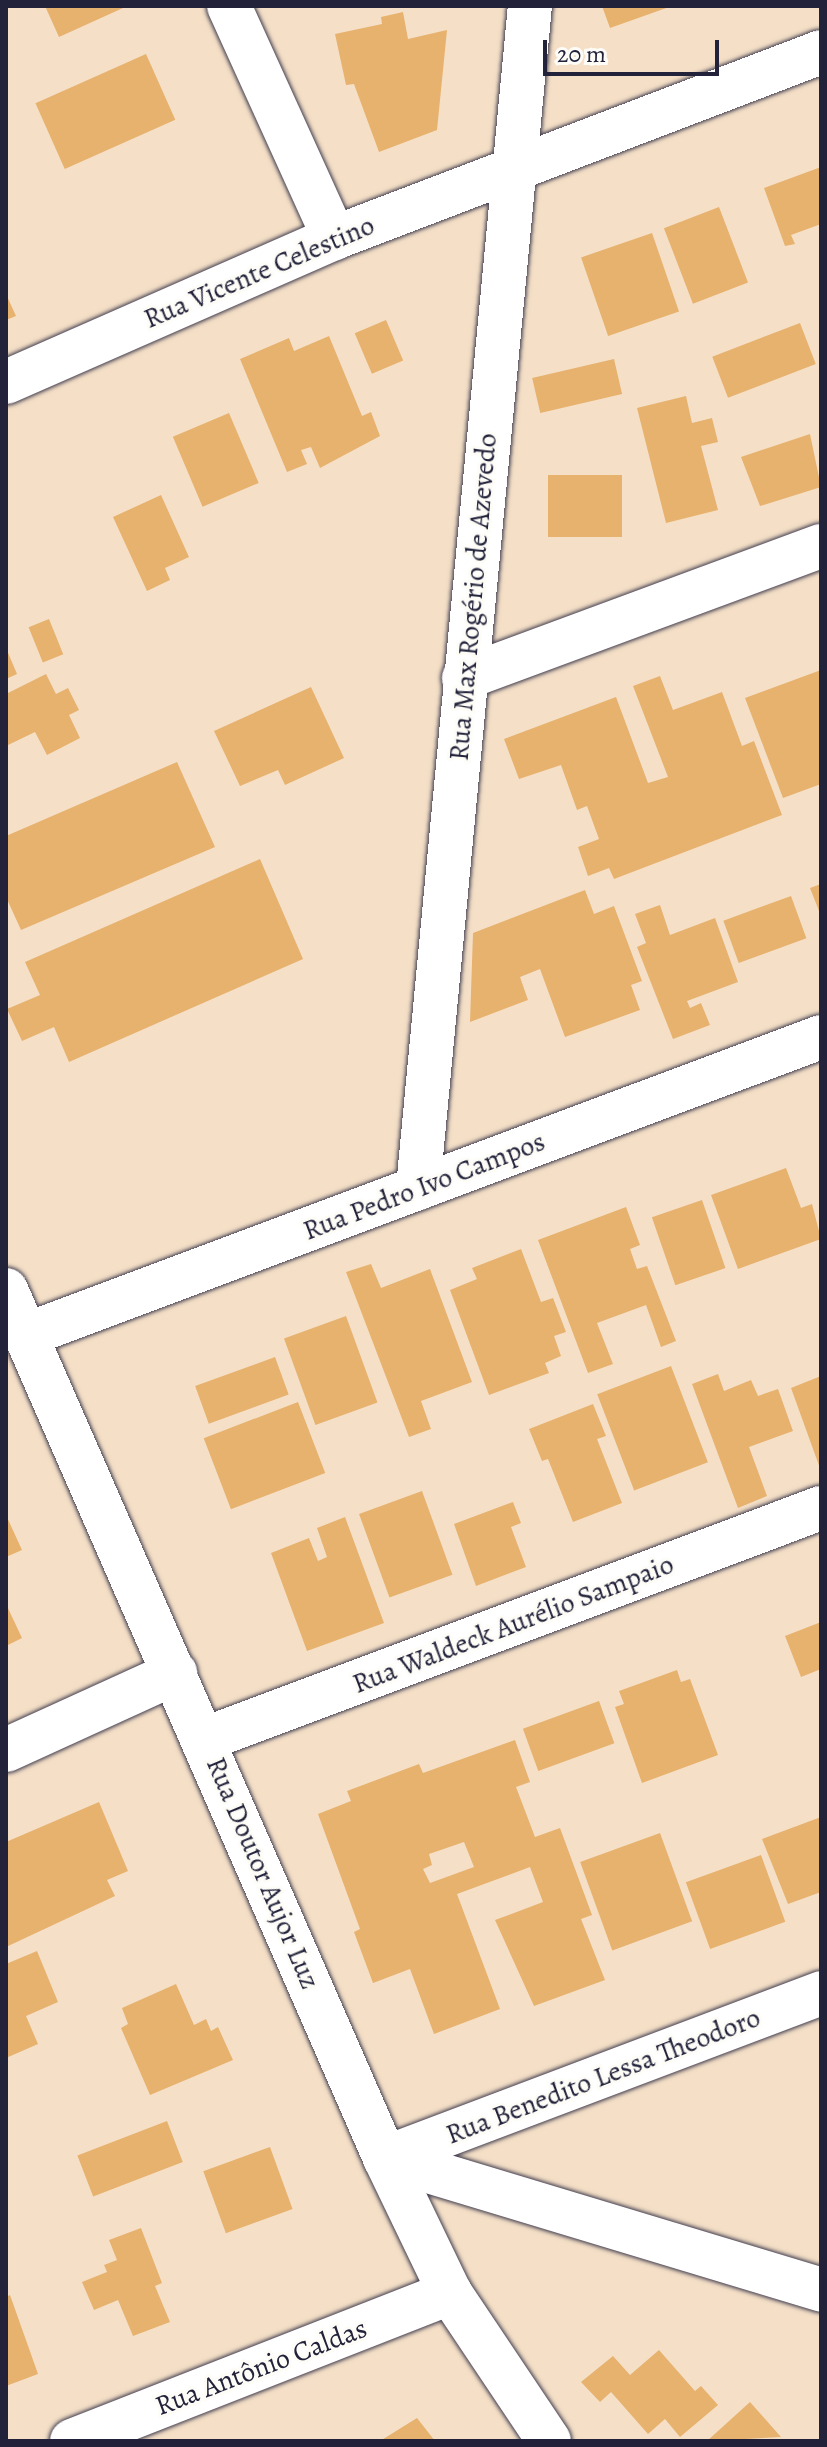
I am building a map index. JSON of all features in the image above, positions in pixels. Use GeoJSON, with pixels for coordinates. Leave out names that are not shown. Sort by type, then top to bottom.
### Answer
{"type":"FeatureCollection","features":[{"type":"Feature","properties":{"kind":"street"},"geometry":{"type":"LineString","coordinates":[[229,6],[334,238]]}},
{"type":"Feature","properties":{"kind":"street","name":"Rua Max Rogério de Azevedo"},"geometry":{"type":"LineString","coordinates":[[418,1188],[530,6]]}},
{"type":"Feature","properties":{"kind":"street","name":"Rua Vicente Celestino"},"geometry":{"type":"LineString","coordinates":[[6,382],[334,238],[515,166],[821,52]]}},
{"type":"Feature","properties":{"kind":"street"},"geometry":{"type":"LineString","coordinates":[[464,678],[821,546]]}},
{"type":"Feature","properties":{"kind":"street","name":"Rua Pedro Ivo Campos"},"geometry":{"type":"LineString","coordinates":[[26,1335],[821,1037]]}},
{"type":"Feature","properties":{"kind":"street","name":"Rua Doutor Aujor Luz"},"geometry":{"type":"LineString","coordinates":[[6,1290],[205,1739],[385,2158],[450,2293],[549,2441]]}},
{"type":"Feature","properties":{"kind":"street","name":"Rua Waldeck Aurélio Sampaio"},"geometry":{"type":"LineString","coordinates":[[205,1739],[821,1508]]}},
{"type":"Feature","properties":{"kind":"street"},"geometry":{"type":"LineString","coordinates":[[6,1750],[175,1673]]}},
{"type":"Feature","properties":{"kind":"street","name":"Rua Benedito Lessa Theodoro"},"geometry":{"type":"LineString","coordinates":[[385,2158],[821,1993]]}},
{"type":"Feature","properties":{"kind":"street"},"geometry":{"type":"LineString","coordinates":[[385,2158],[821,2290]]}},
{"type":"Feature","properties":{"kind":"street","name":"Rua Antônio Caldas"},"geometry":{"type":"LineString","coordinates":[[72,2441],[450,2293]]}},
{"type":"Feature","properties":{"kind":"building"},"geometry":{"type":"Polygon","coordinates":[[[45,6],[122,6],[123,8],[59,37],[45,6]]]}},
{"type":"Feature","properties":{"kind":"building"},"geometry":{"type":"Polygon","coordinates":[[[602,6],[672,6],[610,28],[602,6]]]}},
{"type":"Feature","properties":{"kind":"building"},"geometry":{"type":"Polygon","coordinates":[[[403,12],[408,39],[447,30],[437,130],[379,152],[354,84],[346,85],[335,34],[382,24],[381,17],[403,12]]]}},
{"type":"Feature","properties":{"kind":"building"},"geometry":{"type":"Polygon","coordinates":[[[146,54],[175,120],[65,169],[35,103],[146,54]]]}},
{"type":"Feature","properties":{"kind":"building"},"geometry":{"type":"Polygon","coordinates":[[[821,167],[821,224],[791,235],[795,244],[785,246],[764,188],[821,167]]]}},
{"type":"Feature","properties":{"kind":"building"},"geometry":{"type":"Polygon","coordinates":[[[719,207],[748,283],[693,304],[664,228],[719,207]]]}},
{"type":"Feature","properties":{"kind":"building"},"geometry":{"type":"Polygon","coordinates":[[[652,233],[679,311],[608,336],[581,257],[652,233]]]}},
{"type":"Feature","properties":{"kind":"building"},"geometry":{"type":"Polygon","coordinates":[[[6,294],[16,316],[6,320],[6,294]]]}},
{"type":"Feature","properties":{"kind":"building"},"geometry":{"type":"Polygon","coordinates":[[[386,320],[403,361],[372,374],[355,333],[386,320]]]}},
{"type":"Feature","properties":{"kind":"building"},"geometry":{"type":"Polygon","coordinates":[[[800,323],[816,364],[728,398],[712,357],[800,323]]]}},
{"type":"Feature","properties":{"kind":"building"},"geometry":{"type":"Polygon","coordinates":[[[329,336],[362,416],[371,412],[380,436],[320,468],[311,447],[301,450],[307,464],[287,472],[240,359],[289,338],[294,351],[329,336]]]}},
{"type":"Feature","properties":{"kind":"building"},"geometry":{"type":"Polygon","coordinates":[[[614,359],[622,394],[540,413],[532,378],[614,359]]]}},
{"type":"Feature","properties":{"kind":"building"},"geometry":{"type":"Polygon","coordinates":[[[686,396],[692,423],[712,418],[718,442],[701,446],[718,510],[666,523],[637,408],[686,396]]]}},
{"type":"Feature","properties":{"kind":"building"},"geometry":{"type":"Polygon","coordinates":[[[229,413],[259,483],[203,507],[173,437],[229,413]]]}},
{"type":"Feature","properties":{"kind":"building"},"geometry":{"type":"Polygon","coordinates":[[[810,434],[821,487],[760,506],[741,457],[810,434]]]}},
{"type":"Feature","properties":{"kind":"building"},"geometry":{"type":"Polygon","coordinates":[[[548,475],[622,475],[622,537],[548,537],[548,475]]]}},
{"type":"Feature","properties":{"kind":"building"},"geometry":{"type":"Polygon","coordinates":[[[161,495],[189,557],[165,568],[170,580],[147,591],[113,517],[161,495]]]}},
{"type":"Feature","properties":{"kind":"building"},"geometry":{"type":"Polygon","coordinates":[[[49,619],[63,654],[43,662],[29,627],[49,619]]]}},
{"type":"Feature","properties":{"kind":"building"},"geometry":{"type":"Polygon","coordinates":[[[6,648],[17,674],[6,679],[6,648]]]}},
{"type":"Feature","properties":{"kind":"building"},"geometry":{"type":"Polygon","coordinates":[[[821,670],[821,784],[783,798],[745,698],[821,670]]]}},
{"type":"Feature","properties":{"kind":"building"},"geometry":{"type":"Polygon","coordinates":[[[46,674],[56,694],[68,688],[79,710],[69,715],[80,738],[47,755],[35,732],[6,746],[6,694],[46,674]]]}},
{"type":"Feature","properties":{"kind":"building"},"geometry":{"type":"Polygon","coordinates":[[[660,676],[673,710],[722,692],[742,746],[754,741],[782,815],[614,879],[609,868],[588,876],[578,847],[599,839],[587,806],[577,810],[561,765],[519,779],[504,739],[616,697],[648,783],[668,777],[633,686],[660,676]]]}},
{"type":"Feature","properties":{"kind":"building"},"geometry":{"type":"Polygon","coordinates":[[[311,687],[344,758],[285,785],[278,770],[240,786],[214,731],[311,687]]]}},
{"type":"Feature","properties":{"kind":"building"},"geometry":{"type":"Polygon","coordinates":[[[177,762],[215,847],[21,930],[6,897],[6,836],[177,762]]]}},
{"type":"Feature","properties":{"kind":"building"},"geometry":{"type":"Polygon","coordinates":[[[260,859],[303,959],[69,1062],[54,1027],[22,1041],[7,1009],[40,995],[25,962],[260,859]]]}},
{"type":"Feature","properties":{"kind":"building"},"geometry":{"type":"Polygon","coordinates":[[[821,884],[821,916],[810,888],[821,884]]]}},
{"type":"Feature","properties":{"kind":"building"},"geometry":{"type":"Polygon","coordinates":[[[585,890],[594,914],[614,906],[642,981],[631,985],[640,1010],[565,1037],[540,969],[520,977],[528,1000],[470,1022],[473,933],[585,890]]]}},
{"type":"Feature","properties":{"kind":"building"},"geometry":{"type":"Polygon","coordinates":[[[791,896],[806,938],[739,963],[723,921],[791,896]]]}},
{"type":"Feature","properties":{"kind":"building"},"geometry":{"type":"Polygon","coordinates":[[[660,905],[670,935],[715,918],[738,982],[687,1001],[690,1008],[701,1003],[710,1025],[673,1039],[637,947],[646,943],[635,914],[660,905]]]}},
{"type":"Feature","properties":{"kind":"building"},"geometry":{"type":"Polygon","coordinates":[[[786,1168],[801,1208],[812,1204],[821,1239],[738,1269],[711,1195],[786,1168]]]}},
{"type":"Feature","properties":{"kind":"building"},"geometry":{"type":"Polygon","coordinates":[[[702,1200],[725,1268],[675,1285],[652,1217],[702,1200]]]}},
{"type":"Feature","properties":{"kind":"building"},"geometry":{"type":"Polygon","coordinates":[[[626,1207],[640,1245],[630,1249],[637,1269],[647,1266],[676,1341],[661,1347],[646,1305],[597,1323],[613,1364],[588,1373],[538,1240],[626,1207]]]}},
{"type":"Feature","properties":{"kind":"building"},"geometry":{"type":"Polygon","coordinates":[[[521,1249],[541,1302],[553,1298],[566,1332],[554,1336],[561,1356],[545,1363],[549,1373],[489,1395],[450,1290],[477,1279],[472,1268],[521,1249]]]}},
{"type":"Feature","properties":{"kind":"building"},"geometry":{"type":"Polygon","coordinates":[[[371,1264],[381,1288],[430,1269],[472,1382],[421,1401],[431,1429],[409,1437],[346,1272],[371,1264]]]}},
{"type":"Feature","properties":{"kind":"building"},"geometry":{"type":"Polygon","coordinates":[[[346,1316],[377,1402],[315,1425],[284,1339],[346,1316]]]}},
{"type":"Feature","properties":{"kind":"building"},"geometry":{"type":"Polygon","coordinates":[[[275,1357],[289,1395],[209,1424],[195,1386],[275,1357]]]}},
{"type":"Feature","properties":{"kind":"building"},"geometry":{"type":"Polygon","coordinates":[[[671,1366],[708,1462],[634,1490],[597,1394],[671,1366]]]}},
{"type":"Feature","properties":{"kind":"building"},"geometry":{"type":"Polygon","coordinates":[[[718,1374],[724,1391],[751,1380],[758,1396],[778,1389],[793,1431],[749,1447],[767,1496],[738,1508],[692,1384],[718,1374]]]}},
{"type":"Feature","properties":{"kind":"building"},"geometry":{"type":"Polygon","coordinates":[[[821,1376],[821,1471],[791,1388],[821,1376]]]}},
{"type":"Feature","properties":{"kind":"building"},"geometry":{"type":"Polygon","coordinates":[[[298,1402],[325,1473],[231,1509],[204,1438],[298,1402]]]}},
{"type":"Feature","properties":{"kind":"building"},"geometry":{"type":"Polygon","coordinates":[[[593,1404],[606,1436],[597,1439],[622,1503],[573,1522],[548,1459],[542,1461],[529,1429],[593,1404]]]}},
{"type":"Feature","properties":{"kind":"building"},"geometry":{"type":"Polygon","coordinates":[[[422,1491],[452,1575],[389,1598],[359,1514],[422,1491]]]}},
{"type":"Feature","properties":{"kind":"building"},"geometry":{"type":"Polygon","coordinates":[[[513,1502],[521,1523],[511,1527],[526,1567],[476,1586],[454,1524],[513,1502]]]}},
{"type":"Feature","properties":{"kind":"building"},"geometry":{"type":"Polygon","coordinates":[[[6,1515],[22,1550],[6,1557],[6,1515]]]}},
{"type":"Feature","properties":{"kind":"building"},"geometry":{"type":"Polygon","coordinates":[[[345,1517],[384,1623],[307,1651],[271,1553],[309,1538],[318,1561],[327,1557],[317,1528],[345,1517]]]}},
{"type":"Feature","properties":{"kind":"building"},"geometry":{"type":"Polygon","coordinates":[[[6,1604],[22,1638],[6,1646],[6,1604]]]}},
{"type":"Feature","properties":{"kind":"building"},"geometry":{"type":"Polygon","coordinates":[[[821,1622],[821,1669],[801,1677],[785,1636],[821,1622]]]}},
{"type":"Feature","properties":{"kind":"building"},"geometry":{"type":"Polygon","coordinates":[[[677,1670],[681,1682],[690,1679],[718,1755],[642,1783],[615,1707],[624,1704],[619,1691],[677,1670]]]}},
{"type":"Feature","properties":{"kind":"building"},"geometry":{"type":"Polygon","coordinates":[[[599,1701],[614,1743],[538,1771],[523,1729],[599,1701]]]}},
{"type":"Feature","properties":{"kind":"building"},"geometry":{"type":"Polygon","coordinates":[[[515,1740],[530,1782],[516,1787],[535,1837],[560,1828],[592,1915],[581,1919],[605,1980],[534,2006],[495,1920],[543,1902],[530,1867],[457,1894],[500,2009],[434,2034],[410,1969],[373,1983],[354,1932],[360,1929],[318,1814],[351,1801],[347,1791],[419,1764],[423,1773],[515,1740]],[[464,1842],[429,1854],[432,1865],[423,1869],[430,1883],[474,1867],[464,1842]]]}},
{"type":"Feature","properties":{"kind":"building"},"geometry":{"type":"Polygon","coordinates":[[[99,1802],[128,1871],[107,1880],[115,1896],[6,1947],[6,1842],[99,1802]]]}},
{"type":"Feature","properties":{"kind":"building"},"geometry":{"type":"Polygon","coordinates":[[[821,1817],[821,1892],[788,1904],[762,1839],[821,1817]]]}},
{"type":"Feature","properties":{"kind":"building"},"geometry":{"type":"Polygon","coordinates":[[[660,1833],[692,1921],[612,1950],[580,1862],[660,1833]]]}},
{"type":"Feature","properties":{"kind":"building"},"geometry":{"type":"Polygon","coordinates":[[[761,1855],[785,1922],[710,1949],[686,1882],[761,1855]]]}},
{"type":"Feature","properties":{"kind":"building"},"geometry":{"type":"Polygon","coordinates":[[[37,1951],[58,2002],[26,2016],[38,2044],[6,2058],[6,1964],[37,1951]]]}},
{"type":"Feature","properties":{"kind":"building"},"geometry":{"type":"Polygon","coordinates":[[[176,1984],[194,2025],[206,2019],[211,2031],[218,2027],[233,2060],[150,2095],[121,2028],[128,2024],[122,2008],[176,1984]]]}},
{"type":"Feature","properties":{"kind":"building"},"geometry":{"type":"Polygon","coordinates":[[[167,2121],[183,2162],[93,2196],[77,2155],[167,2121]]]}},
{"type":"Feature","properties":{"kind":"building"},"geometry":{"type":"Polygon","coordinates":[[[270,2147],[293,2209],[226,2233],[203,2171],[270,2147]]]}},
{"type":"Feature","properties":{"kind":"building"},"geometry":{"type":"Polygon","coordinates":[[[141,2228],[162,2283],[155,2286],[170,2322],[133,2336],[118,2300],[94,2310],[82,2282],[107,2272],[104,2265],[117,2260],[109,2240],[141,2228]]]}},
{"type":"Feature","properties":{"kind":"building"},"geometry":{"type":"Polygon","coordinates":[[[10,2295],[38,2374],[6,2386],[6,2297],[10,2295]]]}},
{"type":"Feature","properties":{"kind":"building"},"geometry":{"type":"Polygon","coordinates":[[[659,2350],[695,2391],[701,2386],[718,2405],[680,2437],[665,2419],[648,2434],[611,2392],[600,2402],[581,2382],[613,2356],[630,2375],[659,2350]]]}},
{"type":"Feature","properties":{"kind":"building"},"geometry":{"type":"Polygon","coordinates":[[[750,2402],[781,2437],[707,2441],[750,2402]]]}},
{"type":"Feature","properties":{"kind":"building"},"geometry":{"type":"Polygon","coordinates":[[[417,2418],[435,2441],[380,2441],[417,2418]]]}}]}
